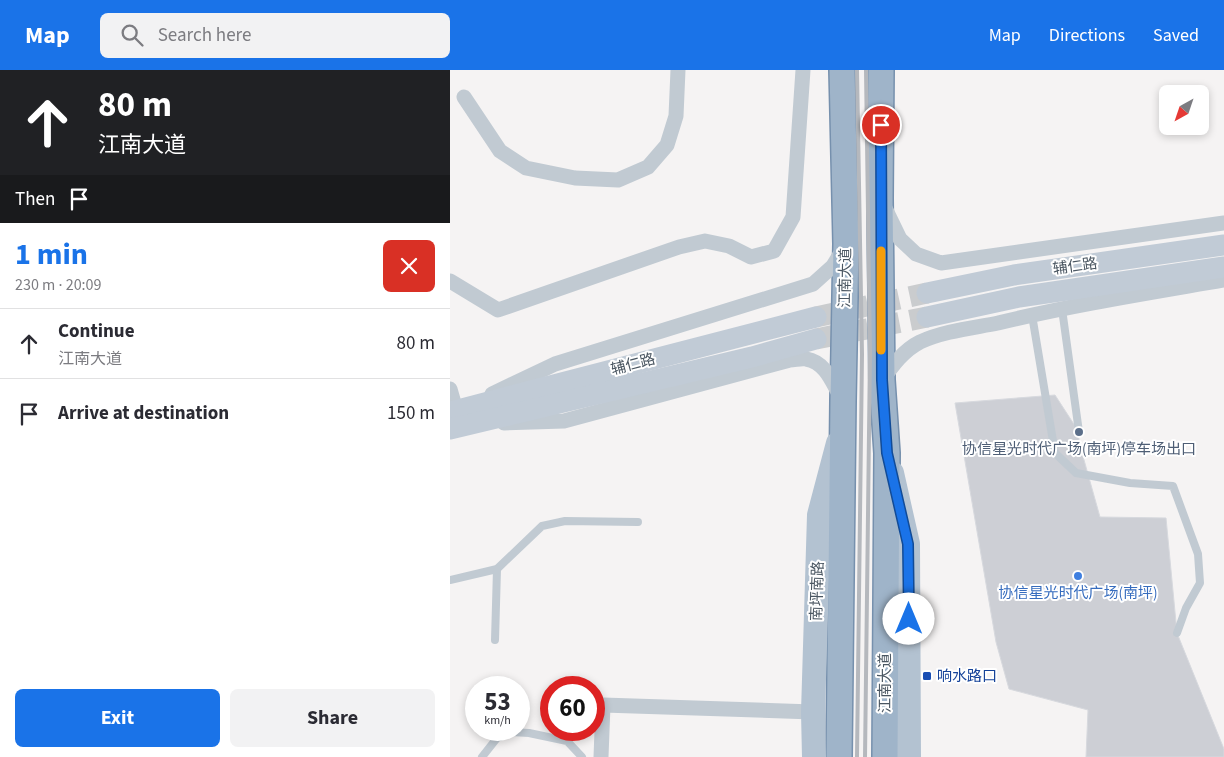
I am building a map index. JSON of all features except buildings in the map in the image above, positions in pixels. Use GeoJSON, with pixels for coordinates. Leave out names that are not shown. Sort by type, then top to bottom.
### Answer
{"type":"FeatureCollection","features":[{"type":"Feature","properties":{"kind":"highway","name":"江南大道"},"geometry":{"type":"LineString","coordinates":[[839,757],[842,401],[846,244],[842,70]]}},
{"type":"Feature","properties":{"kind":"highway","name":"江南大道"},"geometry":{"type":"LineString","coordinates":[[881,70],[882,380],[887,453],[885,757]]}},
{"type":"Feature","properties":{"kind":"main road","name":"辅仁路"},"geometry":{"type":"LineString","coordinates":[[927,293],[1014,275],[1224,245]]}},
{"type":"Feature","properties":{"kind":"main road","name":"辅仁路"},"geometry":{"type":"LineString","coordinates":[[927,317],[1019,297],[1224,267]]}},
{"type":"Feature","properties":{"kind":"main road","name":"辅仁路"},"geometry":{"type":"LineString","coordinates":[[455,419],[816,317]]}},
{"type":"Feature","properties":{"kind":"main road","name":"辅仁路"},"geometry":{"type":"LineString","coordinates":[[455,419],[752,357],[816,339]]}},
{"type":"Feature","properties":{"kind":"main road","name":"南坪南路"},"geometry":{"type":"LineString","coordinates":[[814,757],[813,712],[819,515],[842,427]]}},
{"type":"Feature","properties":{"kind":"main road"},"geometry":{"type":"LineString","coordinates":[[887,453],[908,544],[909,757]]}},
{"type":"Feature","properties":{"kind":"street"},"geometry":{"type":"LineString","coordinates":[[464,97],[500,151],[526,168],[575,178],[618,180],[648,167],[667,144],[676,116],[678,70]]}},
{"type":"Feature","properties":{"kind":"street"},"geometry":{"type":"LineString","coordinates":[[450,282],[498,310],[679,247],[705,241],[729,246],[751,257],[774,251],[793,217],[803,70]]}},
{"type":"Feature","properties":{"kind":"street"},"geometry":{"type":"LineString","coordinates":[[880,198],[900,239],[916,254],[941,263],[1224,223]]}},
{"type":"Feature","properties":{"kind":"street"},"geometry":{"type":"LineString","coordinates":[[455,419],[555,364],[814,284],[833,266],[846,244]]}},
{"type":"Feature","properties":{"kind":"street"},"geometry":{"type":"LineString","coordinates":[[882,380],[905,352],[920,342],[940,336],[1062,309],[1224,280]]}},
{"type":"Feature","properties":{"kind":"street"},"geometry":{"type":"LineString","coordinates":[[455,419],[564,421],[790,360],[807,359],[827,372],[842,401]]}},
{"type":"Feature","properties":{"kind":"street"},"geometry":{"type":"LineString","coordinates":[[450,389],[455,419]]}},
{"type":"Feature","properties":{"kind":"street"},"geometry":{"type":"LineString","coordinates":[[601,757],[603,706],[813,712]]}},
{"type":"Feature","properties":{"kind":"lane"},"geometry":{"type":"LineString","coordinates":[[1062,309],[1079,432]]}},
{"type":"Feature","properties":{"kind":"lane"},"geometry":{"type":"LineString","coordinates":[[1032,315],[1056,452],[1076,473],[1130,484],[1173,486],[1198,554],[1200,584],[1186,608],[1176,633]]}},
{"type":"Feature","properties":{"kind":"lane"},"geometry":{"type":"LineString","coordinates":[[450,580],[498,569],[542,526],[565,521],[638,522]]}},
{"type":"Feature","properties":{"kind":"lane"},"geometry":{"type":"LineString","coordinates":[[495,640],[498,569]]}},
{"type":"Feature","properties":{"kind":"lane"},"geometry":{"type":"LineString","coordinates":[[482,757],[497,738],[511,732],[529,732],[567,741],[582,757]]}},
{"type":"Feature","properties":{"kind":"tunnel"},"geometry":{"type":"LineString","coordinates":[[816,317],[927,293]]}},
{"type":"Feature","properties":{"kind":"tunnel"},"geometry":{"type":"LineString","coordinates":[[816,339],[927,317]]}},
{"type":"Feature","properties":{"kind":"railway"},"geometry":{"type":"LineString","coordinates":[[857,70],[862,354],[857,757]]}},
{"type":"Feature","properties":{"kind":"railway"},"geometry":{"type":"LineString","coordinates":[[865,757],[870,353],[866,70]]}},
{"type":"Feature","properties":{"kind":"slow traffic"},"geometry":{"type":"LineString","coordinates":[[881,251],[881,350]]}},
{"type":"Feature","properties":{"kind":"place","name":"协信星光时代广场(南坪)停车场出口"},"geometry":{"type":"Point","coordinates":[1079,432]}},
{"type":"Feature","properties":{"kind":"place","name":"协信星光时代广场(南坪)"},"geometry":{"type":"Point","coordinates":[1078,576]}},
{"type":"Feature","properties":{"kind":"place","name":"响水路口"},"geometry":{"type":"Point","coordinates":[927,676]}},
{"type":"Feature","properties":{"kind":"route"},"geometry":{"type":"LineString","coordinates":[[881,125],[882,380],[887,453],[908,544],[909,619]]}}]}
